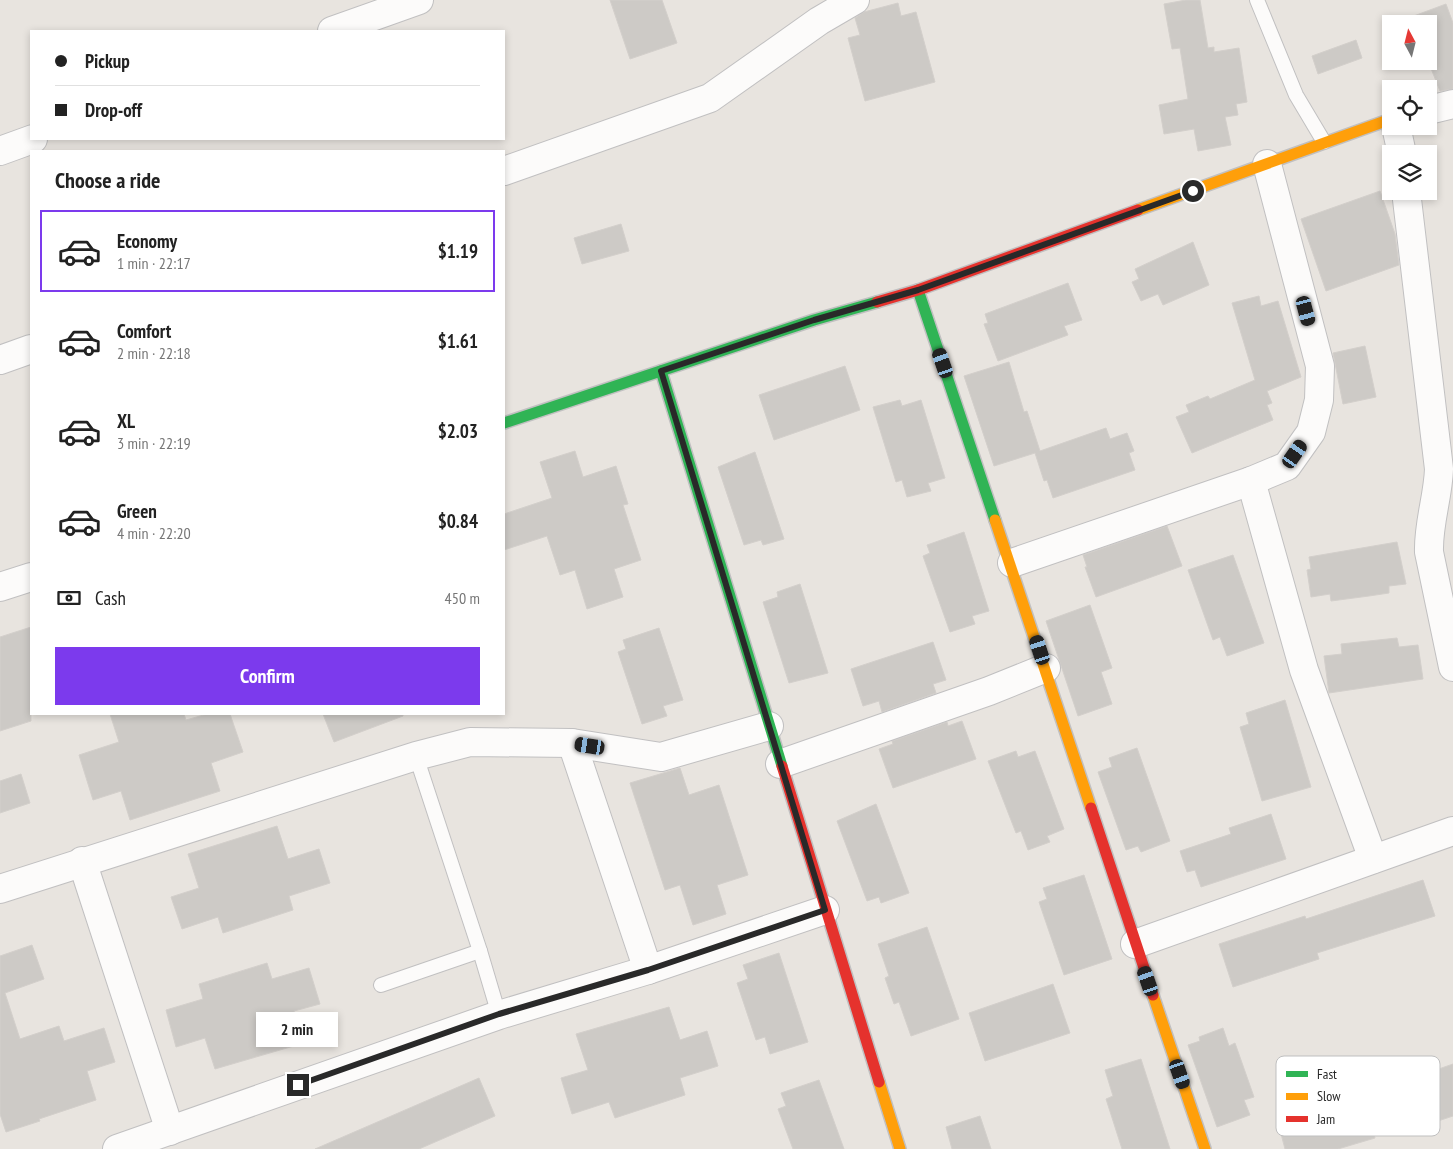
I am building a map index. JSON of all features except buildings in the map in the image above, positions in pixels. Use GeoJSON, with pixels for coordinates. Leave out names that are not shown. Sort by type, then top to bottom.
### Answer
{"type":"FeatureCollection","features":[{"type":"Feature","properties":{"kind":"street"},"geometry":{"type":"LineString","coordinates":[[335,30],[419,0]]}},
{"type":"Feature","properties":{"kind":"street"},"geometry":{"type":"LineString","coordinates":[[505,170],[710,98],[819,21],[855,0]]}},
{"type":"Feature","properties":{"kind":"street"},"geometry":{"type":"LineString","coordinates":[[1437,108],[1453,104]]}},
{"type":"Feature","properties":{"kind":"street"},"geometry":{"type":"LineString","coordinates":[[505,423],[814,320],[918,290],[1382,122]]}},
{"type":"Feature","properties":{"kind":"street"},"geometry":{"type":"LineString","coordinates":[[0,151],[30,140]]}},
{"type":"Feature","properties":{"kind":"street"},"geometry":{"type":"LineString","coordinates":[[1012,563],[1250,481],[1287,466],[1311,432],[1319,400],[1320,366],[1267,164]]}},
{"type":"Feature","properties":{"kind":"street"},"geometry":{"type":"LineString","coordinates":[[1407,200],[1440,469],[1438,493],[1429,535],[1430,552],[1453,666]]}},
{"type":"Feature","properties":{"kind":"street"},"geometry":{"type":"LineString","coordinates":[[918,290],[1012,563],[1135,944],[1205,1149]]}},
{"type":"Feature","properties":{"kind":"street"},"geometry":{"type":"LineString","coordinates":[[0,360],[30,349]]}},
{"type":"Feature","properties":{"kind":"street"},"geometry":{"type":"LineString","coordinates":[[661,371],[780,764],[900,1149]]}},
{"type":"Feature","properties":{"kind":"street"},"geometry":{"type":"LineString","coordinates":[[1250,481],[1304,670],[1373,859]]}},
{"type":"Feature","properties":{"kind":"street"},"geometry":{"type":"LineString","coordinates":[[0,587],[30,577]]}},
{"type":"Feature","properties":{"kind":"street"},"geometry":{"type":"LineString","coordinates":[[780,764],[989,691],[1046,668]]}},
{"type":"Feature","properties":{"kind":"street"},"geometry":{"type":"LineString","coordinates":[[0,889],[82,861],[416,756],[470,742],[572,743],[661,757],[769,726]]}},
{"type":"Feature","properties":{"kind":"street"},"geometry":{"type":"LineString","coordinates":[[572,743],[648,970]]}},
{"type":"Feature","properties":{"kind":"street"},"geometry":{"type":"LineString","coordinates":[[1135,944],[1453,831]]}},
{"type":"Feature","properties":{"kind":"street"},"geometry":{"type":"LineString","coordinates":[[82,861],[170,1130]]}},
{"type":"Feature","properties":{"kind":"street"},"geometry":{"type":"LineString","coordinates":[[117,1149],[499,1014],[648,970],[825,910]]}},
{"type":"Feature","properties":{"kind":"lane"},"geometry":{"type":"LineString","coordinates":[[1257,0],[1296,95],[1324,142]]}},
{"type":"Feature","properties":{"kind":"lane"},"geometry":{"type":"LineString","coordinates":[[416,756],[499,1014]]}},
{"type":"Feature","properties":{"kind":"lane"},"geometry":{"type":"LineString","coordinates":[[381,985],[480,951]]}},
{"type":"Feature","properties":{"kind":"traffic: fast"},"geometry":{"type":"LineString","coordinates":[[918,290],[995,520]]}},
{"type":"Feature","properties":{"kind":"traffic: fast"},"geometry":{"type":"LineString","coordinates":[[505,423],[814,320],[877,302]]}},
{"type":"Feature","properties":{"kind":"traffic: fast"},"geometry":{"type":"LineString","coordinates":[[661,371],[782,766]]}},
{"type":"Feature","properties":{"kind":"traffic: slow"},"geometry":{"type":"LineString","coordinates":[[1138,210],[1382,122]]}},
{"type":"Feature","properties":{"kind":"traffic: slow"},"geometry":{"type":"LineString","coordinates":[[995,520],[1091,808]]}},
{"type":"Feature","properties":{"kind":"traffic: slow"},"geometry":{"type":"LineString","coordinates":[[1153,995],[1205,1149]]}},
{"type":"Feature","properties":{"kind":"traffic: slow"},"geometry":{"type":"LineString","coordinates":[[879,1082],[900,1149]]}},
{"type":"Feature","properties":{"kind":"traffic: jam"},"geometry":{"type":"LineString","coordinates":[[877,302],[918,290],[1138,210]]}},
{"type":"Feature","properties":{"kind":"traffic: jam"},"geometry":{"type":"LineString","coordinates":[[782,766],[879,1082]]}},
{"type":"Feature","properties":{"kind":"traffic: jam"},"geometry":{"type":"LineString","coordinates":[[1091,808],[1153,995]]}},
{"type":"Feature","properties":{"kind":"route"},"geometry":{"type":"LineString","coordinates":[[298,1085],[499,1014],[648,970],[825,910],[661,371],[814,320],[918,290],[1193,191]]}}]}
